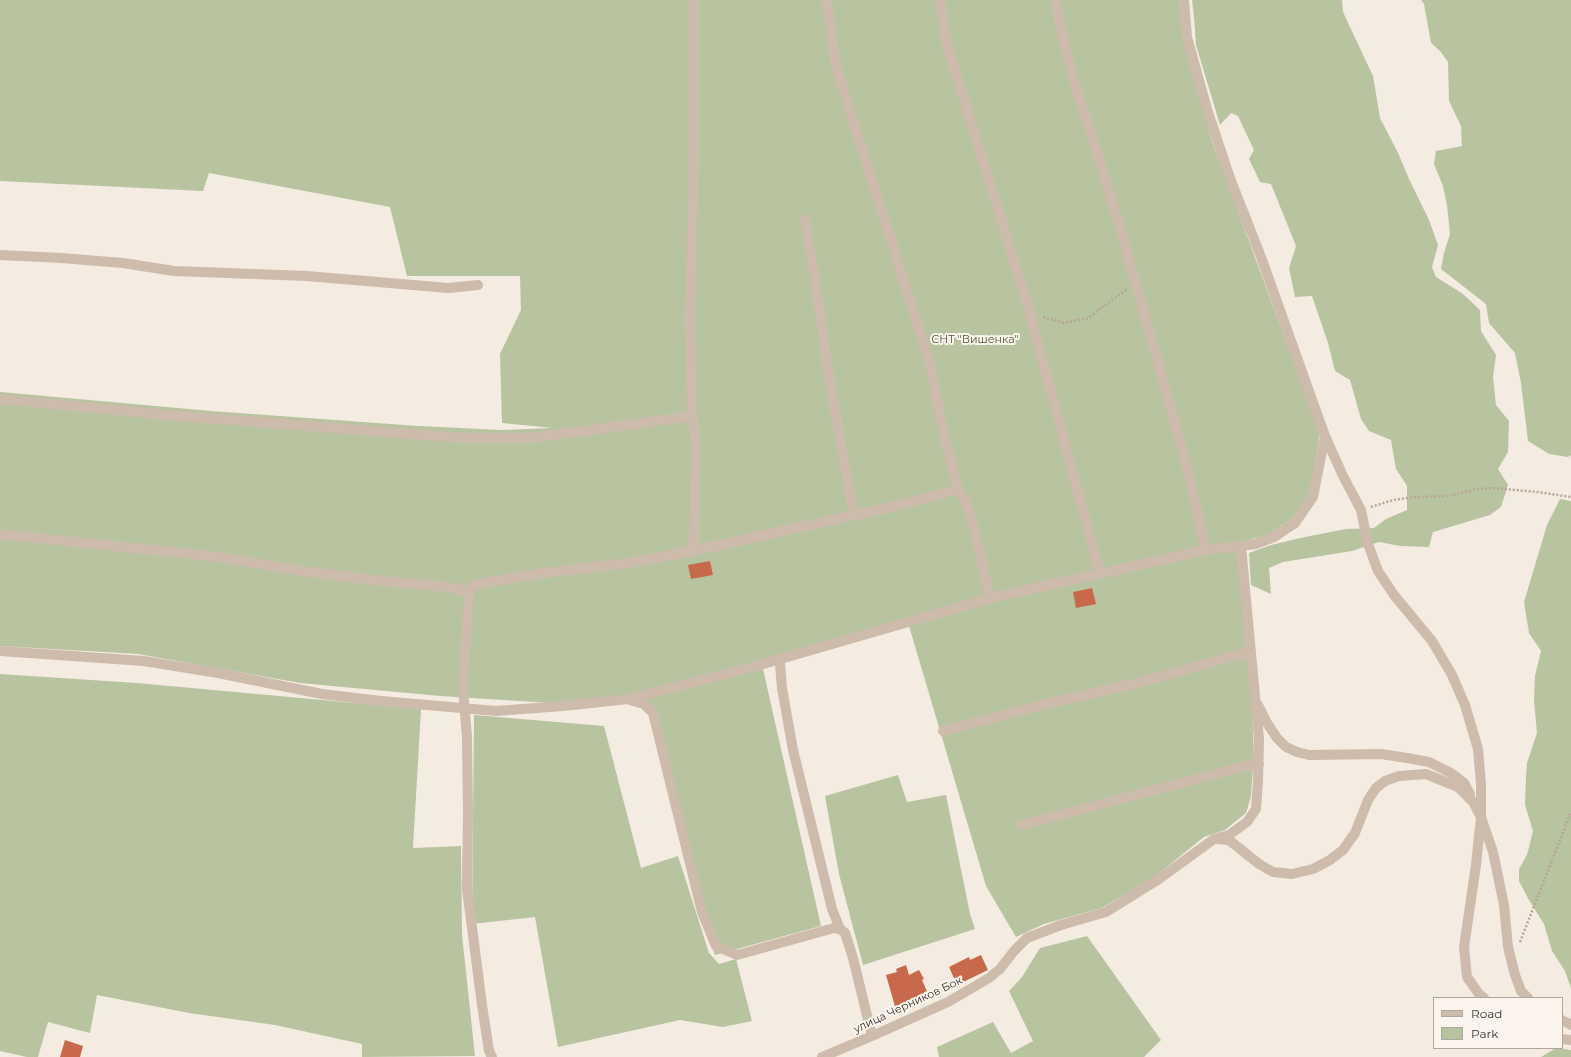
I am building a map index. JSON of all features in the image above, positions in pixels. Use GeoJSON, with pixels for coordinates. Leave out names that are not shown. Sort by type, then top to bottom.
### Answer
{"type":"FeatureCollection","features":[{"type":"Feature","properties":{"kind":"street"},"geometry":{"type":"LineString","coordinates":[[688,552],[694,542],[696,508],[696,443],[693,416],[690,315],[694,157],[694,0]]}},
{"type":"Feature","properties":{"kind":"street"},"geometry":{"type":"LineString","coordinates":[[826,0],[836,66],[930,363],[945,439],[960,492],[965,499],[972,519],[990,598]]}},
{"type":"Feature","properties":{"kind":"street"},"geometry":{"type":"LineString","coordinates":[[940,0],[947,44],[1027,302],[1100,573]]}},
{"type":"Feature","properties":{"kind":"street"},"geometry":{"type":"LineString","coordinates":[[1056,0],[1060,25],[1072,72],[1114,209],[1185,458],[1206,550]]}},
{"type":"Feature","properties":{"kind":"street"},"geometry":{"type":"LineString","coordinates":[[1184,0],[1187,36],[1207,109],[1230,178],[1264,265],[1325,436],[1342,476],[1361,510],[1368,544],[1378,571],[1394,595],[1432,641],[1452,675],[1466,705],[1478,749],[1481,784],[1481,817],[1476,865],[1464,946],[1467,977],[1483,997]]}},
{"type":"Feature","properties":{"kind":"street"},"geometry":{"type":"LineString","coordinates":[[805,219],[832,396],[852,505],[856,515]]}},
{"type":"Feature","properties":{"kind":"street"},"geometry":{"type":"LineString","coordinates":[[0,255],[123,263],[174,271],[307,276],[448,288],[478,285]]}},
{"type":"Feature","properties":{"kind":"street"},"geometry":{"type":"LineString","coordinates":[[0,399],[168,415],[463,438],[531,438],[693,416]]}},
{"type":"Feature","properties":{"kind":"street"},"geometry":{"type":"LineString","coordinates":[[0,651],[144,661],[218,673],[322,694],[381,701],[496,711],[628,700],[778,659],[990,598],[1206,550],[1256,544],[1274,537],[1295,522],[1313,497],[1325,436]]}},
{"type":"Feature","properties":{"kind":"street"},"geometry":{"type":"LineString","coordinates":[[492,1057],[489,1051],[483,1013],[467,889],[467,737],[463,681],[470,588],[477,584],[552,572],[627,563],[688,552],[900,505],[959,488]]}},
{"type":"Feature","properties":{"kind":"street"},"geometry":{"type":"LineString","coordinates":[[0,534],[219,556],[303,572],[431,585],[460,590],[469,595]]}},
{"type":"Feature","properties":{"kind":"street","name":"улица Черников Бок"},"geometry":{"type":"LineString","coordinates":[[822,1057],[948,1002],[989,978],[1000,969],[1014,951],[1027,938],[1061,924],[1106,912],[1159,879],[1214,839],[1229,835],[1248,822],[1256,809],[1259,739],[1241,546]]}},
{"type":"Feature","properties":{"kind":"street"},"geometry":{"type":"LineString","coordinates":[[943,731],[1050,703],[1138,683],[1251,651]]}},
{"type":"Feature","properties":{"kind":"street"},"geometry":{"type":"LineString","coordinates":[[778,659],[794,750],[830,902],[840,929]]}},
{"type":"Feature","properties":{"kind":"street"},"geometry":{"type":"LineString","coordinates":[[1255,698],[1266,723],[1277,738],[1286,747],[1297,752],[1309,755],[1381,754],[1429,762],[1451,773],[1464,783],[1481,817],[1493,852],[1504,906],[1508,947],[1515,975],[1521,991],[1527,997]]}},
{"type":"Feature","properties":{"kind":"street"},"geometry":{"type":"LineString","coordinates":[[628,700],[644,704],[653,713],[702,912],[716,946],[737,955],[834,928],[840,929],[845,933],[853,958],[872,1036]]}},
{"type":"Feature","properties":{"kind":"street"},"geometry":{"type":"LineString","coordinates":[[1022,825],[1246,766],[1259,764]]}},
{"type":"Feature","properties":{"kind":"street"},"geometry":{"type":"LineString","coordinates":[[1214,839],[1229,840],[1259,864],[1273,872],[1292,874],[1312,869],[1330,860],[1343,850],[1355,833],[1363,816],[1368,800],[1376,788],[1384,781],[1412,774],[1426,774],[1458,787],[1474,802]]}},
{"type":"Feature","properties":{"kind":"path"},"geometry":{"type":"LineString","coordinates":[[1027,302],[1042,317],[1064,323],[1088,318],[1115,299],[1135,282]]}},
{"type":"Feature","properties":{"kind":"path"},"geometry":{"type":"LineString","coordinates":[[1361,510],[1393,500],[1416,497],[1450,496],[1477,489],[1493,488],[1571,497]]}},
{"type":"Feature","properties":{"kind":"path"},"geometry":{"type":"LineString","coordinates":[[1519,944],[1571,812]]}},
{"type":"Feature","properties":{"kind":"green space","name":"СНТ \"Вишенка\""},"geometry":{"type":"Polygon","coordinates":[[[0,0],[1179,0],[1185,40],[1212,141],[1320,433],[1310,493],[1293,518],[1268,535],[1238,543],[1251,687],[1254,755],[1251,796],[1246,813],[1225,830],[1204,837],[1153,878],[1102,908],[1044,924],[1016,937],[986,886],[909,626],[763,669],[821,926],[715,955],[695,900],[650,717],[641,708],[618,696],[551,703],[440,696],[300,683],[138,654],[0,646],[0,392],[211,411],[418,426],[502,430],[552,428],[502,423],[500,354],[521,310],[520,276],[407,276],[390,207],[209,173],[203,191],[0,181],[0,0]]]}},
{"type":"Feature","properties":{"kind":"green space"},"geometry":{"type":"Polygon","coordinates":[[[1192,0],[1342,0],[1343,12],[1373,76],[1380,118],[1429,220],[1438,245],[1432,267],[1436,277],[1463,294],[1480,310],[1481,331],[1496,355],[1493,377],[1496,405],[1509,421],[1508,452],[1498,469],[1508,485],[1501,507],[1490,515],[1433,532],[1429,547],[1400,546],[1379,542],[1352,551],[1283,562],[1269,568],[1271,594],[1251,585],[1249,553],[1271,545],[1305,537],[1346,529],[1374,528],[1386,519],[1407,510],[1407,486],[1396,469],[1391,440],[1369,431],[1361,419],[1350,380],[1335,371],[1328,343],[1312,296],[1295,297],[1289,268],[1296,246],[1271,184],[1260,182],[1249,159],[1254,150],[1238,116],[1231,113],[1220,125],[1196,45],[1192,0]]]}},
{"type":"Feature","properties":{"kind":"green space"},"geometry":{"type":"Polygon","coordinates":[[[1421,0],[1571,0],[1571,455],[1568,457],[1549,454],[1528,441],[1521,383],[1515,353],[1489,323],[1486,304],[1441,269],[1450,234],[1447,205],[1443,186],[1434,164],[1436,151],[1462,146],[1461,126],[1449,101],[1448,62],[1441,52],[1431,43],[1424,4],[1421,0]]]}},
{"type":"Feature","properties":{"kind":"green space"},"geometry":{"type":"Polygon","coordinates":[[[1560,499],[1571,501],[1571,988],[1565,971],[1552,951],[1544,924],[1519,881],[1519,869],[1527,855],[1533,831],[1525,805],[1526,777],[1527,763],[1537,733],[1534,700],[1535,676],[1541,651],[1529,633],[1524,602],[1547,525],[1560,499]]]}},
{"type":"Feature","properties":{"kind":"green space"},"geometry":{"type":"Polygon","coordinates":[[[0,674],[137,683],[421,709],[413,848],[461,846],[462,935],[475,1056],[362,1057],[362,1044],[275,1025],[189,1013],[97,995],[90,1033],[48,1022],[38,1057],[27,1057],[0,1051],[0,674]]]}},
{"type":"Feature","properties":{"kind":"green space"},"geometry":{"type":"Polygon","coordinates":[[[474,715],[604,726],[641,868],[678,856],[709,953],[719,964],[736,959],[752,1021],[723,1027],[680,1020],[558,1047],[535,917],[472,924],[474,715]]]}},
{"type":"Feature","properties":{"kind":"green space"},"geometry":{"type":"Polygon","coordinates":[[[898,775],[907,802],[946,795],[970,914],[975,929],[863,965],[839,874],[825,796],[898,775]]]}},
{"type":"Feature","properties":{"kind":"green space"},"geometry":{"type":"Polygon","coordinates":[[[1087,936],[1161,1040],[1144,1057],[939,1057],[937,1047],[993,1022],[1011,1053],[1033,1041],[1009,991],[1022,977],[1040,948],[1087,936]]]}},
{"type":"Feature","properties":{"kind":"green space"},"geometry":{"type":"Polygon","coordinates":[[[1554,1049],[1571,1050],[1571,1057],[1541,1057],[1554,1049]]]}},
{"type":"Feature","properties":{"kind":"building"},"geometry":{"type":"Polygon","coordinates":[[[710,561],[713,575],[691,579],[688,565],[710,561]]]}},
{"type":"Feature","properties":{"kind":"building"},"geometry":{"type":"Polygon","coordinates":[[[1092,588],[1096,604],[1076,608],[1073,592],[1092,588]]]}},
{"type":"Feature","properties":{"kind":"building"},"geometry":{"type":"Polygon","coordinates":[[[981,955],[988,970],[957,985],[949,967],[969,957],[970,960],[981,955]]]}},
{"type":"Feature","properties":{"kind":"building"},"geometry":{"type":"Polygon","coordinates":[[[906,965],[909,975],[919,970],[924,979],[922,980],[930,998],[915,1005],[896,1010],[886,975],[897,972],[896,969],[906,965]]]}},
{"type":"Feature","properties":{"kind":"building"},"geometry":{"type":"Polygon","coordinates":[[[65,1040],[83,1046],[80,1057],[60,1057],[65,1040]]]}}]}
